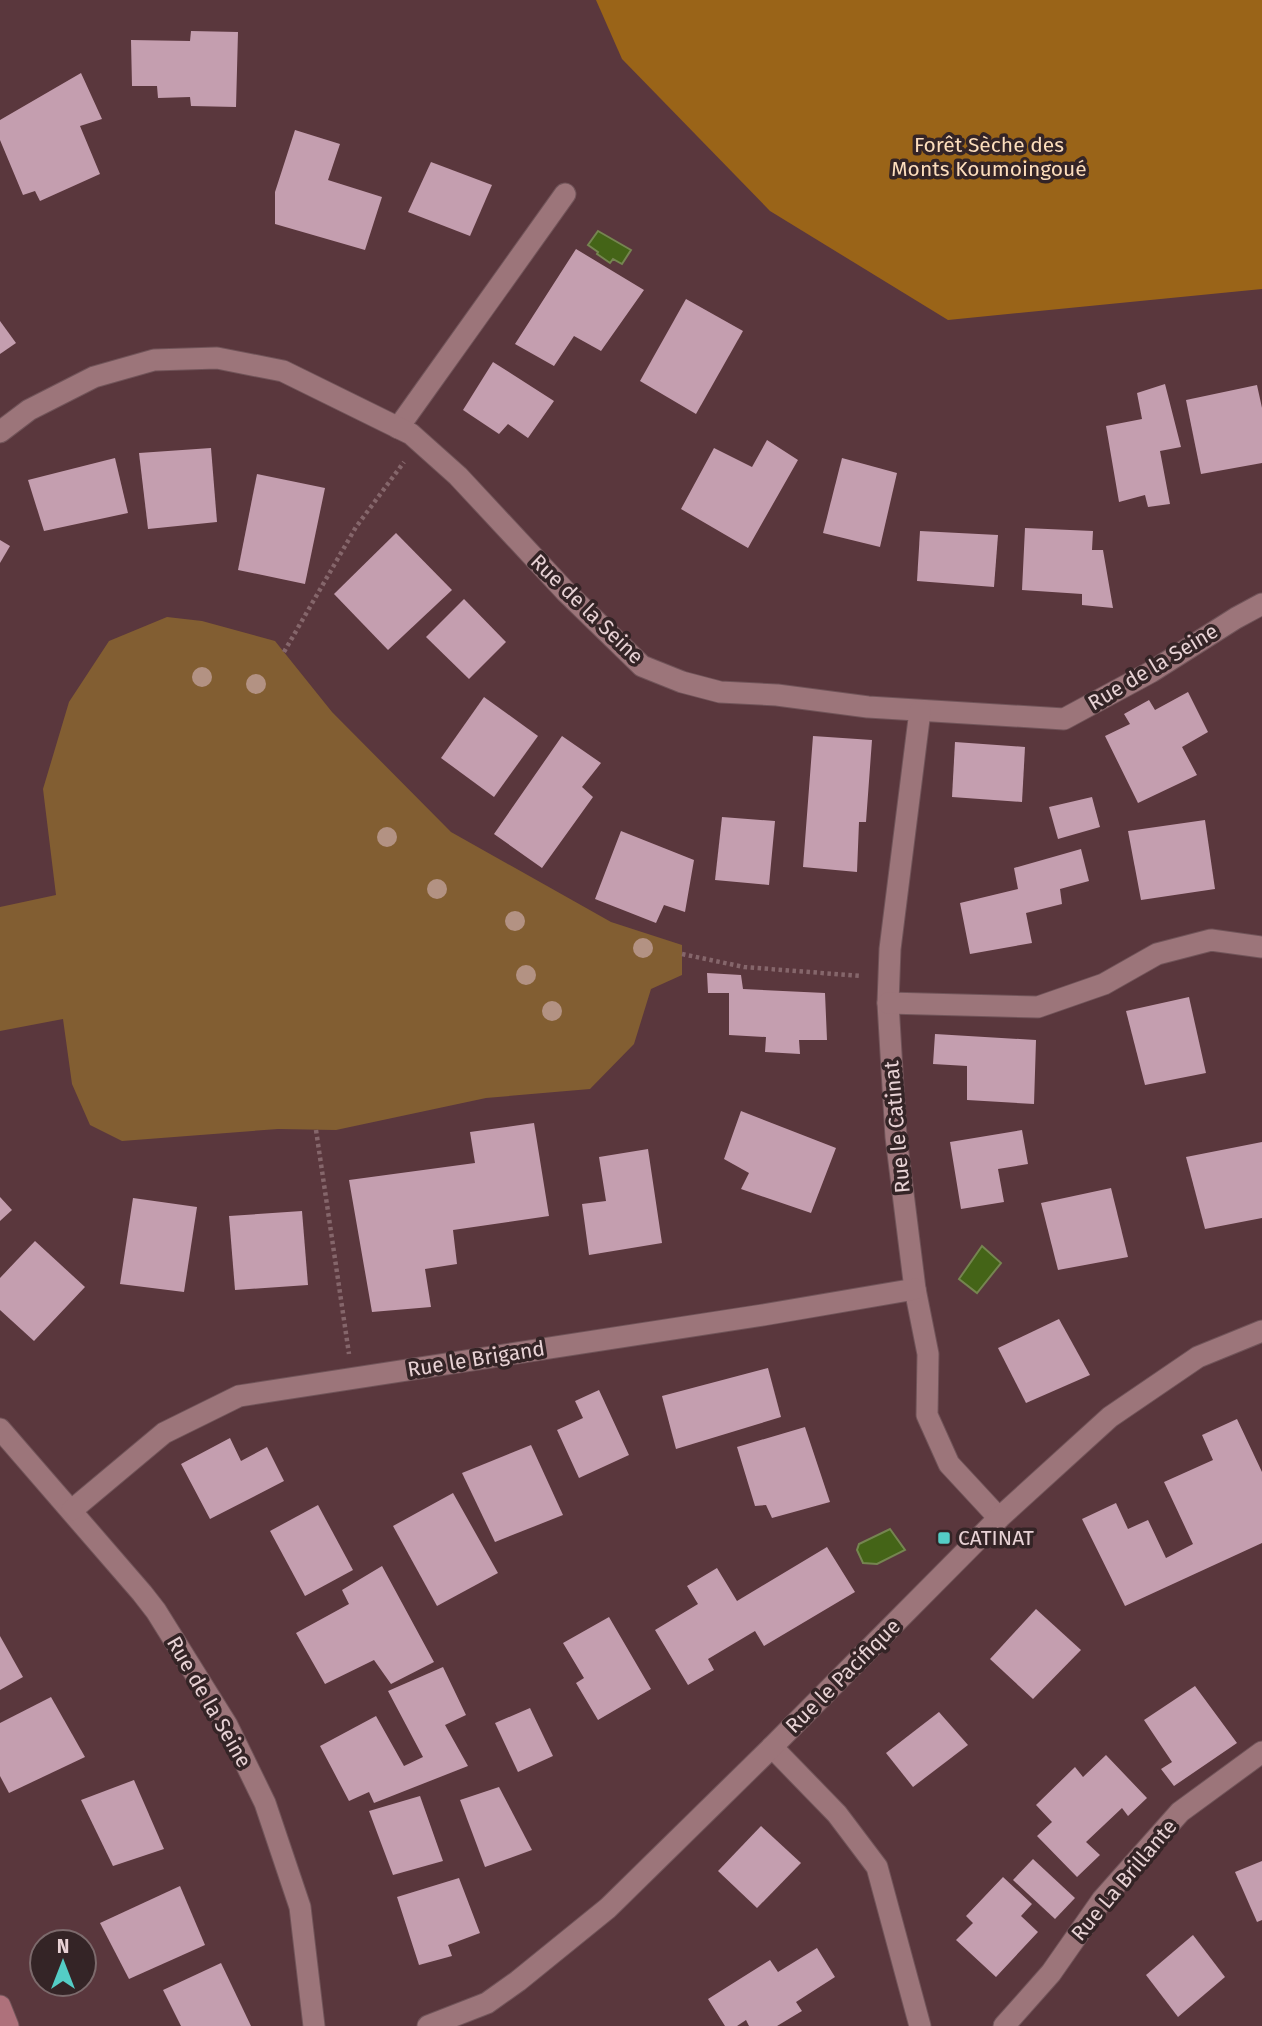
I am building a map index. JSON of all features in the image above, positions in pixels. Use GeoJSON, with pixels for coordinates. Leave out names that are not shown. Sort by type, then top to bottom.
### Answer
{"type":"FeatureCollection","features":[{"type":"Feature","properties":{"kind":"street"},"geometry":{"type":"LineString","coordinates":[[398,428],[565,194]]}},
{"type":"Feature","properties":{"kind":"street","name":"Rue de la Seine"},"geometry":{"type":"LineString","coordinates":[[0,432],[29,410],[94,377],[154,360],[217,358],[283,371],[419,441],[458,476],[566,592],[642,666],[682,682],[720,692],[777,695],[868,707],[1064,719],[1151,672],[1262,604]]}},
{"type":"Feature","properties":{"kind":"street","name":"Rue le Catinat"},"geometry":{"type":"LineString","coordinates":[[920,711],[890,949],[888,1003],[895,1137],[915,1289],[928,1354],[927,1415],[949,1464],[999,1518]]}},
{"type":"Feature","properties":{"kind":"street"},"geometry":{"type":"LineString","coordinates":[[888,1003],[1038,1007],[1104,984],[1157,954],[1211,940],[1262,947]]}},
{"type":"Feature","properties":{"kind":"street","name":"Rue le Brigand"},"geometry":{"type":"LineString","coordinates":[[72,1510],[164,1433],[239,1396],[915,1289]]}},
{"type":"Feature","properties":{"kind":"street","name":"Rue le Pacifique"},"geometry":{"type":"LineString","coordinates":[[429,2026],[487,2003],[608,1908],[999,1518],[1110,1417],[1198,1357],[1262,1331]]}},
{"type":"Feature","properties":{"kind":"street","name":"Rue de la Seine"},"geometry":{"type":"LineString","coordinates":[[0,1429],[156,1611],[227,1725],[265,1803],[300,1907],[314,2026]]}},
{"type":"Feature","properties":{"kind":"street"},"geometry":{"type":"LineString","coordinates":[[772,1747],[837,1814],[877,1867],[920,2026]]}},
{"type":"Feature","properties":{"kind":"street","name":"Rue La Brillante"},"geometry":{"type":"LineString","coordinates":[[1004,2026],[1051,1973],[1102,1900],[1180,1812],[1262,1752]]}},
{"type":"Feature","properties":{"kind":"street"},"geometry":{"type":"LineString","coordinates":[[0,2006],[8,2026]]}},
{"type":"Feature","properties":{"kind":"path"},"geometry":{"type":"LineString","coordinates":[[284,652],[356,527],[419,441]]}},
{"type":"Feature","properties":{"kind":"path"},"geometry":{"type":"LineString","coordinates":[[682,954],[744,967],[889,979]]}},
{"type":"Feature","properties":{"kind":"path"},"geometry":{"type":"LineString","coordinates":[[316,1130],[352,1378]]}},
{"type":"Feature","properties":{"kind":"shaded area"},"geometry":{"type":"Polygon","coordinates":[[[598,231],[631,250],[622,264],[613,259],[610,263],[588,245],[598,231]]]}},
{"type":"Feature","properties":{"kind":"shaded area"},"geometry":{"type":"Polygon","coordinates":[[[167,617],[202,621],[275,641],[332,712],[451,832],[611,922],[682,945],[682,975],[651,989],[634,1044],[590,1089],[486,1098],[336,1130],[278,1129],[122,1141],[90,1125],[72,1084],[63,1019],[0,1031],[0,907],[56,895],[43,789],[69,702],[109,641],[167,617]]]}},
{"type":"Feature","properties":{"kind":"shaded area"},"geometry":{"type":"Polygon","coordinates":[[[982,1246],[1001,1263],[977,1293],[959,1279],[982,1246]]]}},
{"type":"Feature","properties":{"kind":"shaded area"},"geometry":{"type":"Polygon","coordinates":[[[890,1529],[905,1550],[877,1564],[863,1563],[857,1550],[859,1544],[890,1529]]]}},
{"type":"Feature","properties":{"kind":"green space","name":"Forêt Sèche des Monts Koumoingoué"},"geometry":{"type":"Polygon","coordinates":[[[596,0],[1262,0],[1262,289],[948,320],[770,211],[622,59],[596,0]]]}},
{"type":"Feature","properties":{"kind":"building"},"geometry":{"type":"Polygon","coordinates":[[[191,31],[238,32],[236,107],[191,106],[190,97],[158,98],[157,86],[132,86],[131,40],[190,41],[191,31]]]}},
{"type":"Feature","properties":{"kind":"building"},"geometry":{"type":"Polygon","coordinates":[[[81,73],[102,119],[80,126],[100,174],[40,201],[35,191],[23,195],[0,140],[0,120],[81,73]]]}},
{"type":"Feature","properties":{"kind":"building"},"geometry":{"type":"Polygon","coordinates":[[[295,130],[340,144],[328,180],[382,197],[365,250],[275,224],[275,192],[295,130]]]}},
{"type":"Feature","properties":{"kind":"building"},"geometry":{"type":"Polygon","coordinates":[[[431,162],[492,185],[470,236],[408,212],[431,162]]]}},
{"type":"Feature","properties":{"kind":"building"},"geometry":{"type":"Polygon","coordinates":[[[576,249],[644,290],[601,351],[574,336],[554,366],[515,344],[576,249]]]}},
{"type":"Feature","properties":{"kind":"building"},"geometry":{"type":"Polygon","coordinates":[[[686,299],[743,331],[696,414],[640,381],[686,299]]]}},
{"type":"Feature","properties":{"kind":"building"},"geometry":{"type":"Polygon","coordinates":[[[0,321],[16,343],[0,354],[0,321]]]}},
{"type":"Feature","properties":{"kind":"building"},"geometry":{"type":"Polygon","coordinates":[[[493,362],[554,401],[528,438],[508,424],[499,434],[463,410],[493,362]]]}},
{"type":"Feature","properties":{"kind":"building"},"geometry":{"type":"Polygon","coordinates":[[[1165,384],[1181,447],[1160,451],[1170,504],[1148,507],[1145,495],[1119,502],[1106,426],[1142,419],[1137,393],[1165,384]]]}},
{"type":"Feature","properties":{"kind":"building"},"geometry":{"type":"Polygon","coordinates":[[[1257,385],[1262,408],[1262,463],[1201,474],[1186,400],[1257,385]]]}},
{"type":"Feature","properties":{"kind":"building"},"geometry":{"type":"Polygon","coordinates":[[[767,440],[798,460],[748,548],[681,509],[714,448],[752,467],[767,440]]]}},
{"type":"Feature","properties":{"kind":"building"},"geometry":{"type":"Polygon","coordinates":[[[211,448],[217,522],[148,529],[139,453],[211,448]]]}},
{"type":"Feature","properties":{"kind":"building"},"geometry":{"type":"Polygon","coordinates":[[[115,458],[128,513],[44,531],[28,480],[115,458]]]}},
{"type":"Feature","properties":{"kind":"building"},"geometry":{"type":"Polygon","coordinates":[[[842,458],[897,473],[880,547],[823,533],[842,458]]]}},
{"type":"Feature","properties":{"kind":"building"},"geometry":{"type":"Polygon","coordinates":[[[257,474],[325,488],[305,584],[238,570],[257,474]]]}},
{"type":"Feature","properties":{"kind":"building"},"geometry":{"type":"Polygon","coordinates":[[[1025,528],[1093,531],[1092,550],[1103,550],[1113,608],[1082,605],[1082,594],[1022,590],[1025,528]]]}},
{"type":"Feature","properties":{"kind":"building"},"geometry":{"type":"Polygon","coordinates":[[[920,531],[998,535],[994,587],[917,581],[920,531]]]}},
{"type":"Feature","properties":{"kind":"building"},"geometry":{"type":"Polygon","coordinates":[[[396,533],[452,590],[388,650],[334,594],[396,533]]]}},
{"type":"Feature","properties":{"kind":"building"},"geometry":{"type":"Polygon","coordinates":[[[0,540],[10,546],[0,563],[0,540]]]}},
{"type":"Feature","properties":{"kind":"building"},"geometry":{"type":"Polygon","coordinates":[[[464,599],[506,642],[469,679],[426,637],[464,599]]]}},
{"type":"Feature","properties":{"kind":"building"},"geometry":{"type":"Polygon","coordinates":[[[1188,692],[1208,732],[1182,747],[1197,775],[1138,803],[1105,736],[1130,724],[1124,714],[1149,700],[1155,710],[1188,692]]]}},
{"type":"Feature","properties":{"kind":"building"},"geometry":{"type":"Polygon","coordinates":[[[484,697],[538,736],[494,797],[441,758],[484,697]]]}},
{"type":"Feature","properties":{"kind":"building"},"geometry":{"type":"Polygon","coordinates":[[[562,736],[601,763],[582,787],[593,797],[542,868],[494,834],[562,736]]]}},
{"type":"Feature","properties":{"kind":"building"},"geometry":{"type":"Polygon","coordinates":[[[813,736],[872,740],[866,822],[859,822],[857,872],[803,867],[813,736]]]}},
{"type":"Feature","properties":{"kind":"building"},"geometry":{"type":"Polygon","coordinates":[[[955,742],[1025,747],[1022,802],[952,797],[955,742]]]}},
{"type":"Feature","properties":{"kind":"building"},"geometry":{"type":"Polygon","coordinates":[[[1092,797],[1100,827],[1058,839],[1049,807],[1092,797]]]}},
{"type":"Feature","properties":{"kind":"building"},"geometry":{"type":"Polygon","coordinates":[[[722,817],[775,821],[769,885],[715,880],[722,817]]]}},
{"type":"Feature","properties":{"kind":"building"},"geometry":{"type":"Polygon","coordinates":[[[1205,820],[1215,889],[1141,900],[1128,831],[1205,820]]]}},
{"type":"Feature","properties":{"kind":"building"},"geometry":{"type":"Polygon","coordinates":[[[621,831],[694,860],[685,912],[664,905],[656,923],[595,899],[621,831]]]}},
{"type":"Feature","properties":{"kind":"building"},"geometry":{"type":"Polygon","coordinates":[[[1081,849],[1089,881],[1060,889],[1062,904],[1026,913],[1032,943],[970,954],[960,903],[1018,889],[1014,868],[1081,849]]]}},
{"type":"Feature","properties":{"kind":"building"},"geometry":{"type":"Polygon","coordinates":[[[707,973],[741,975],[743,989],[825,993],[827,1040],[799,1040],[800,1054],[765,1052],[766,1037],[729,1035],[729,993],[708,993],[707,973]]]}},
{"type":"Feature","properties":{"kind":"building"},"geometry":{"type":"Polygon","coordinates":[[[1189,997],[1206,1073],[1145,1085],[1126,1011],[1189,997]]]}},
{"type":"Feature","properties":{"kind":"building"},"geometry":{"type":"Polygon","coordinates":[[[935,1034],[1036,1040],[1034,1104],[967,1100],[967,1066],[933,1064],[935,1034]]]}},
{"type":"Feature","properties":{"kind":"building"},"geometry":{"type":"Polygon","coordinates":[[[741,1111],[836,1148],[811,1213],[741,1189],[749,1173],[724,1159],[741,1111]]]}},
{"type":"Feature","properties":{"kind":"building"},"geometry":{"type":"Polygon","coordinates":[[[534,1123],[549,1216],[453,1230],[457,1264],[425,1269],[431,1307],[372,1312],[349,1180],[475,1163],[470,1132],[534,1123]]]}},
{"type":"Feature","properties":{"kind":"building"},"geometry":{"type":"Polygon","coordinates":[[[1022,1130],[1028,1164],[998,1169],[1004,1202],[961,1209],[950,1142],[1022,1130]]]}},
{"type":"Feature","properties":{"kind":"building"},"geometry":{"type":"Polygon","coordinates":[[[1262,1142],[1262,1218],[1205,1229],[1186,1157],[1262,1142]]]}},
{"type":"Feature","properties":{"kind":"building"},"geometry":{"type":"Polygon","coordinates":[[[648,1149],[662,1243],[589,1255],[582,1204],[606,1201],[599,1157],[648,1149]]]}},
{"type":"Feature","properties":{"kind":"building"},"geometry":{"type":"Polygon","coordinates":[[[1111,1188],[1128,1257],[1058,1270],[1041,1203],[1111,1188]]]}},
{"type":"Feature","properties":{"kind":"building"},"geometry":{"type":"Polygon","coordinates":[[[0,1197],[12,1210],[0,1221],[0,1197]]]}},
{"type":"Feature","properties":{"kind":"building"},"geometry":{"type":"Polygon","coordinates":[[[133,1198],[197,1207],[184,1292],[120,1284],[133,1198]]]}},
{"type":"Feature","properties":{"kind":"building"},"geometry":{"type":"Polygon","coordinates":[[[302,1211],[308,1285],[235,1290],[229,1216],[302,1211]]]}},
{"type":"Feature","properties":{"kind":"building"},"geometry":{"type":"Polygon","coordinates":[[[35,1241],[85,1287],[34,1341],[0,1310],[0,1278],[35,1241]]]}},
{"type":"Feature","properties":{"kind":"building"},"geometry":{"type":"Polygon","coordinates":[[[1059,1319],[1090,1375],[1026,1403],[998,1348],[1059,1319]]]}},
{"type":"Feature","properties":{"kind":"building"},"geometry":{"type":"Polygon","coordinates":[[[768,1368],[781,1417],[676,1449],[662,1396],[768,1368]]]}},
{"type":"Feature","properties":{"kind":"building"},"geometry":{"type":"Polygon","coordinates":[[[599,1390],[629,1455],[579,1478],[557,1430],[583,1418],[575,1401],[599,1390]]]}},
{"type":"Feature","properties":{"kind":"building"},"geometry":{"type":"Polygon","coordinates":[[[1237,1419],[1262,1472],[1262,1543],[1125,1606],[1082,1519],[1116,1503],[1128,1529],[1148,1520],[1166,1558],[1193,1544],[1164,1482],[1213,1460],[1202,1435],[1237,1419]]]}},
{"type":"Feature","properties":{"kind":"building"},"geometry":{"type":"Polygon","coordinates":[[[805,1427],[830,1502],[772,1518],[766,1505],[755,1506],[737,1447],[805,1427]]]}},
{"type":"Feature","properties":{"kind":"building"},"geometry":{"type":"Polygon","coordinates":[[[230,1438],[241,1461],[267,1447],[284,1481],[210,1519],[181,1464],[230,1438]]]}},
{"type":"Feature","properties":{"kind":"building"},"geometry":{"type":"Polygon","coordinates":[[[531,1445],[563,1515],[495,1542],[462,1473],[531,1445]]]}},
{"type":"Feature","properties":{"kind":"building"},"geometry":{"type":"Polygon","coordinates":[[[453,1493],[498,1573],[437,1606],[393,1526],[453,1493]]]}},
{"type":"Feature","properties":{"kind":"building"},"geometry":{"type":"Polygon","coordinates":[[[318,1505],[353,1570],[305,1596],[270,1531],[318,1505]]]}},
{"type":"Feature","properties":{"kind":"building"},"geometry":{"type":"Polygon","coordinates":[[[827,1547],[855,1592],[764,1646],[755,1631],[708,1659],[714,1670],[688,1685],[655,1630],[698,1604],[687,1586],[717,1568],[737,1601],[827,1547]]]}},
{"type":"Feature","properties":{"kind":"building"},"geometry":{"type":"Polygon","coordinates":[[[382,1566],[434,1662],[391,1684],[374,1660],[325,1684],[296,1633],[349,1604],[342,1590],[382,1566]]]}},
{"type":"Feature","properties":{"kind":"building"},"geometry":{"type":"Polygon","coordinates":[[[1036,1609],[1081,1650],[1033,1699],[990,1659],[1036,1609]]]}},
{"type":"Feature","properties":{"kind":"building"},"geometry":{"type":"Polygon","coordinates":[[[609,1617],[651,1689],[598,1720],[576,1683],[584,1678],[563,1643],[609,1617]]]}},
{"type":"Feature","properties":{"kind":"building"},"geometry":{"type":"Polygon","coordinates":[[[0,1636],[23,1677],[0,1690],[0,1636]]]}},
{"type":"Feature","properties":{"kind":"building"},"geometry":{"type":"Polygon","coordinates":[[[443,1667],[466,1715],[445,1725],[468,1766],[374,1803],[369,1792],[349,1801],[320,1746],[376,1716],[404,1766],[423,1757],[388,1691],[443,1667]]]}},
{"type":"Feature","properties":{"kind":"building"},"geometry":{"type":"Polygon","coordinates":[[[1195,1686],[1237,1743],[1174,1786],[1161,1769],[1172,1762],[1144,1720],[1195,1686]]]}},
{"type":"Feature","properties":{"kind":"building"},"geometry":{"type":"Polygon","coordinates":[[[51,1697],[85,1757],[9,1793],[0,1776],[0,1723],[51,1697]]]}},
{"type":"Feature","properties":{"kind":"building"},"geometry":{"type":"Polygon","coordinates":[[[530,1708],[553,1756],[518,1772],[495,1723],[530,1708]]]}},
{"type":"Feature","properties":{"kind":"building"},"geometry":{"type":"Polygon","coordinates":[[[939,1712],[968,1745],[913,1787],[886,1753],[939,1712]]]}},
{"type":"Feature","properties":{"kind":"building"},"geometry":{"type":"Polygon","coordinates":[[[1106,1755],[1147,1798],[1128,1816],[1122,1808],[1086,1842],[1100,1855],[1077,1877],[1037,1836],[1052,1822],[1036,1805],[1075,1767],[1083,1777],[1106,1755]]]}},
{"type":"Feature","properties":{"kind":"building"},"geometry":{"type":"Polygon","coordinates":[[[134,1780],[164,1849],[113,1866],[81,1800],[134,1780]]]}},
{"type":"Feature","properties":{"kind":"building"},"geometry":{"type":"Polygon","coordinates":[[[499,1787],[532,1850],[485,1867],[460,1800],[499,1787]]]}},
{"type":"Feature","properties":{"kind":"building"},"geometry":{"type":"Polygon","coordinates":[[[420,1796],[443,1861],[393,1875],[369,1811],[420,1796]]]}},
{"type":"Feature","properties":{"kind":"building"},"geometry":{"type":"Polygon","coordinates":[[[761,1826],[801,1863],[757,1908],[718,1871],[761,1826]]]}},
{"type":"Feature","properties":{"kind":"building"},"geometry":{"type":"Polygon","coordinates":[[[1033,1859],[1075,1898],[1055,1919],[1013,1880],[1033,1859]]]}},
{"type":"Feature","properties":{"kind":"building"},"geometry":{"type":"Polygon","coordinates":[[[1262,1861],[1262,1920],[1257,1922],[1235,1872],[1262,1861]]]}},
{"type":"Feature","properties":{"kind":"building"},"geometry":{"type":"Polygon","coordinates":[[[1003,1877],[1032,1904],[1021,1916],[1038,1932],[996,1977],[956,1940],[973,1923],[966,1916],[1003,1877]]]}},
{"type":"Feature","properties":{"kind":"building"},"geometry":{"type":"Polygon","coordinates":[[[459,1878],[480,1933],[448,1945],[452,1956],[419,1965],[397,1897],[459,1878]]]}},
{"type":"Feature","properties":{"kind":"building"},"geometry":{"type":"Polygon","coordinates":[[[180,1886],[205,1945],[129,1979],[100,1923],[180,1886]]]}},
{"type":"Feature","properties":{"kind":"building"},"geometry":{"type":"Polygon","coordinates":[[[1193,1935],[1225,1977],[1178,2017],[1146,1975],[1193,1935]]]}},
{"type":"Feature","properties":{"kind":"building"},"geometry":{"type":"Polygon","coordinates":[[[817,1948],[835,1977],[796,2002],[802,2011],[777,2026],[749,2026],[746,2020],[737,2026],[725,2026],[708,1999],[770,1960],[778,1972],[817,1948]]]}},
{"type":"Feature","properties":{"kind":"building"},"geometry":{"type":"Polygon","coordinates":[[[221,1963],[251,2026],[181,2026],[163,1990],[221,1963]]]}},
{"type":"Feature","properties":{"kind":"place","name":"CATINAT"},"geometry":{"type":"Point","coordinates":[944,1538]}}]}
